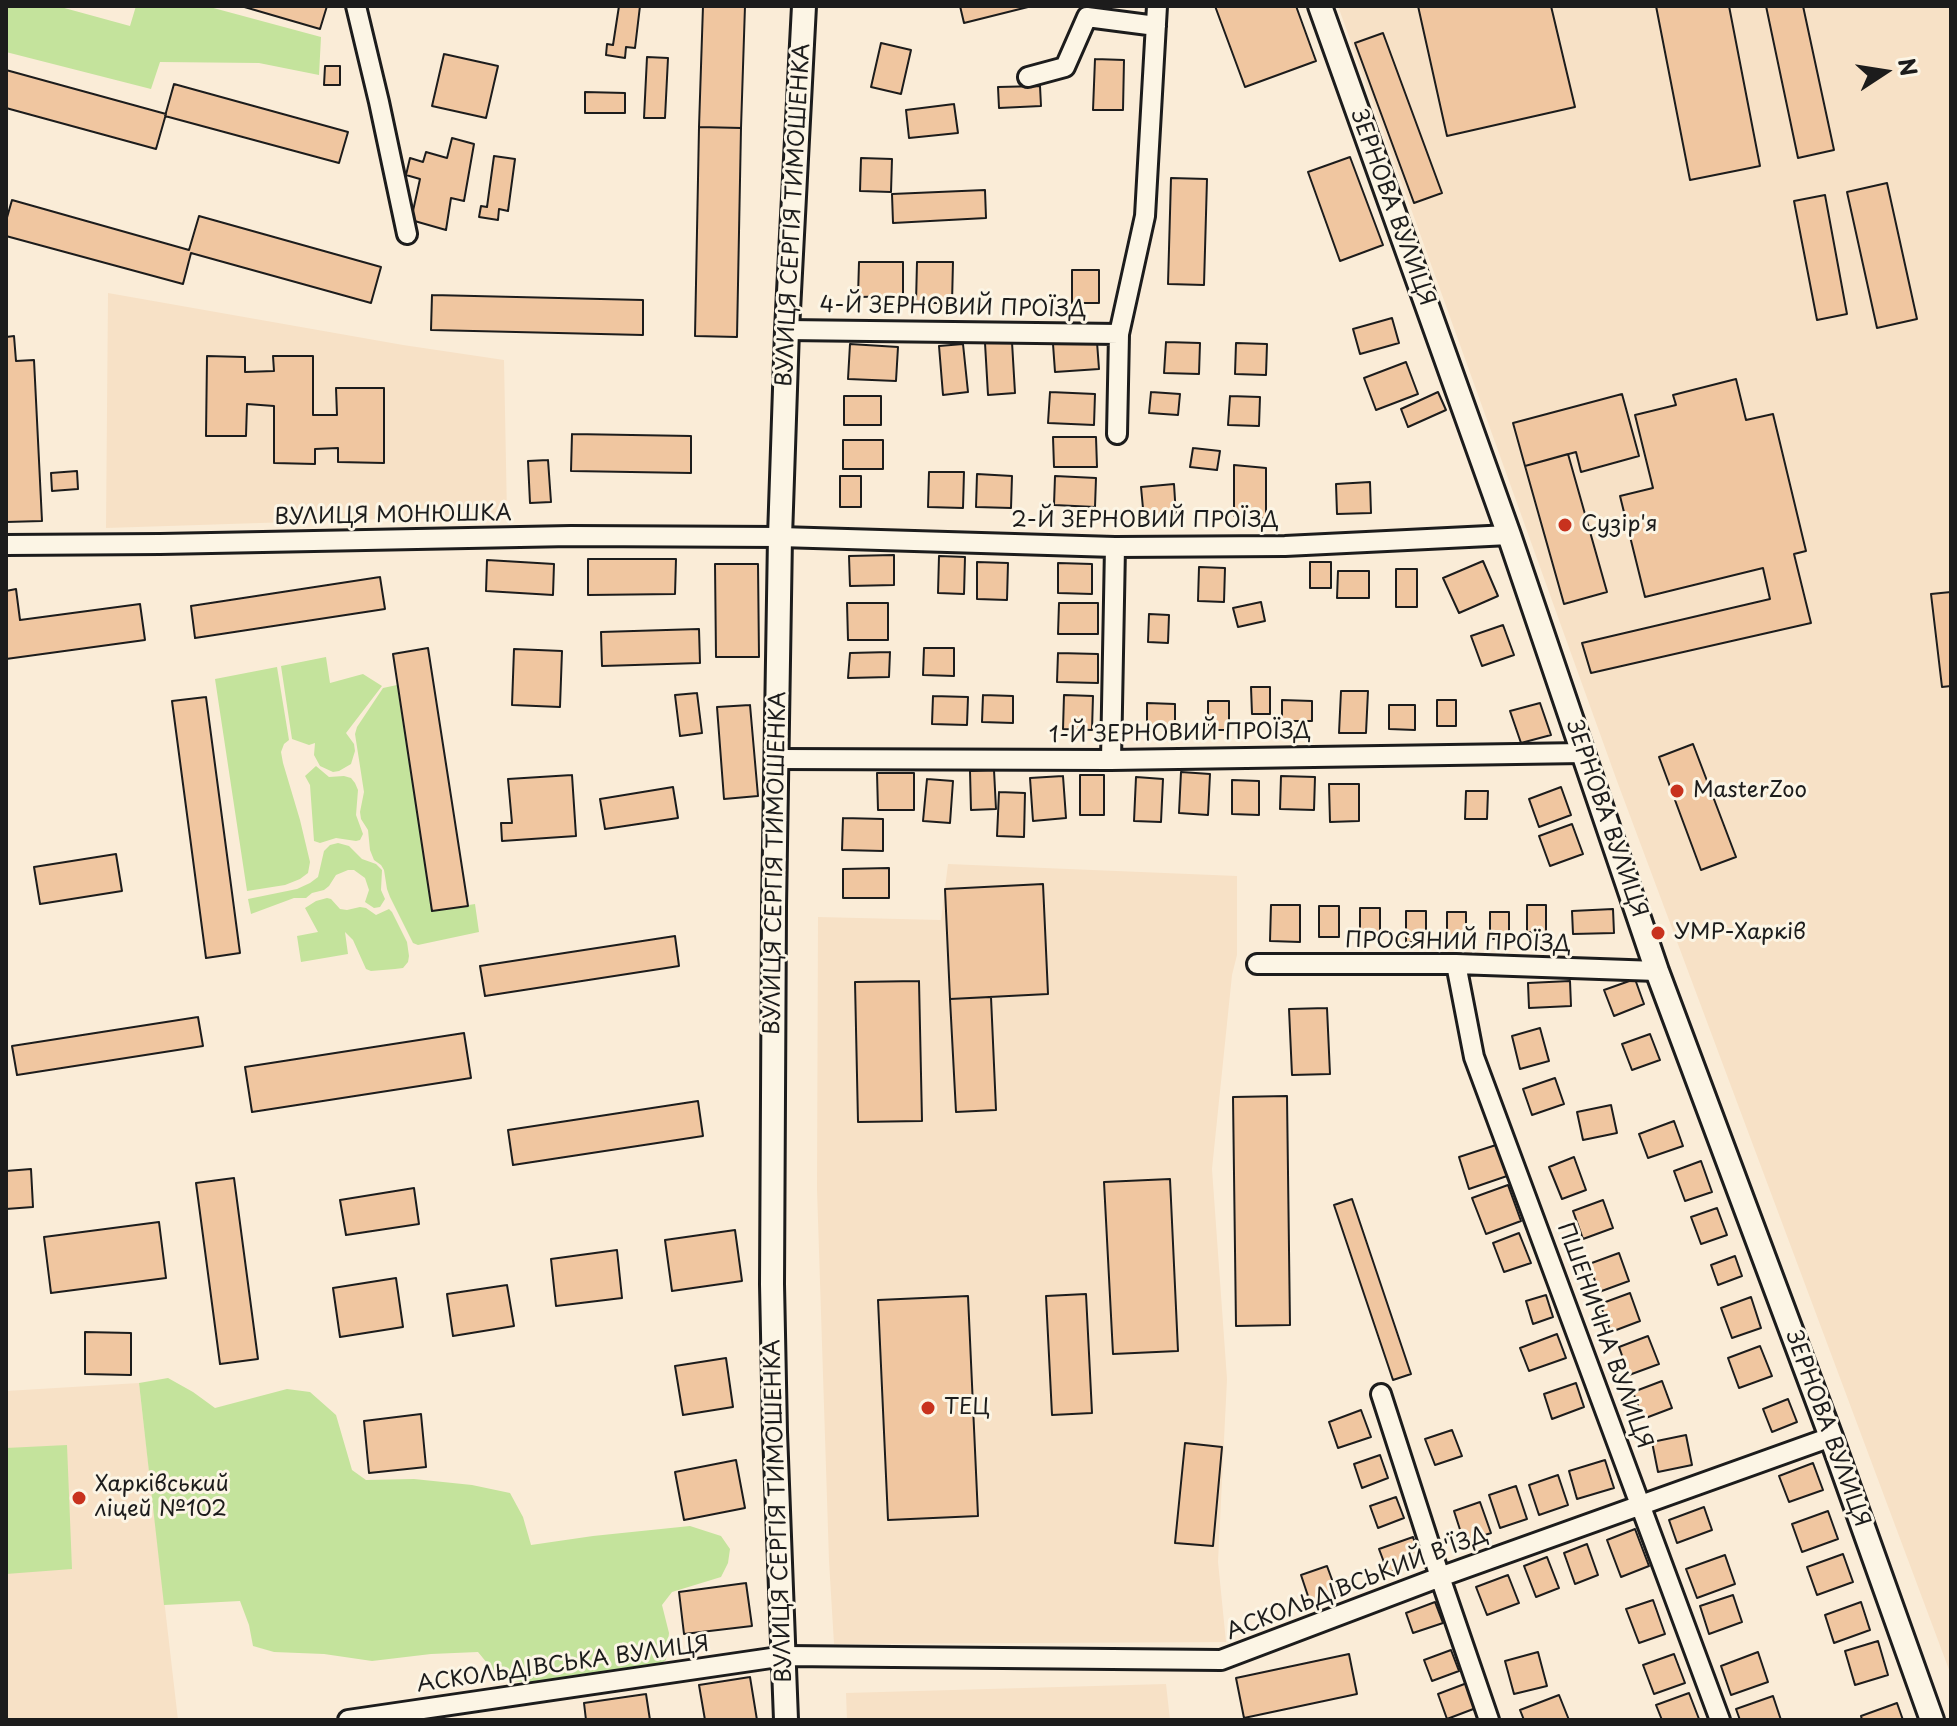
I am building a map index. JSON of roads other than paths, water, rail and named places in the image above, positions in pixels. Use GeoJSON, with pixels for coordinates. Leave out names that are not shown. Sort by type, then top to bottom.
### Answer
{"type":"FeatureCollection","features":[{"type":"Feature","properties":{"kind":"street"},"geometry":{"type":"LineString","coordinates":[[356,6],[407,234]]}},
{"type":"Feature","properties":{"kind":"street","name":"ВУЛИЦЯ СЕРГІЯ ТИМОШЕНКА"},"geometry":{"type":"LineString","coordinates":[[786,1720],[772,1284],[777,759],[787,330],[804,6]]}},
{"type":"Feature","properties":{"kind":"street"},"geometry":{"type":"LineString","coordinates":[[1117,434],[1119,334],[1145,216],[1157,6]]}},
{"type":"Feature","properties":{"kind":"street","name":"ЗЕРНОВА ВУЛИЦЯ"},"geometry":{"type":"LineString","coordinates":[[1320,6],[1509,535],[1657,971],[1831,1437],[1932,1720]]}},
{"type":"Feature","properties":{"kind":"street"},"geometry":{"type":"LineString","coordinates":[[1028,77],[1065,67],[1087,17],[1156,26]]}},
{"type":"Feature","properties":{"kind":"street","name":"4-Й ЗЕРНОВИЙ ПРОЇЗД"},"geometry":{"type":"LineString","coordinates":[[787,330],[1119,334]]}},
{"type":"Feature","properties":{"kind":"street","name":"2-Й ЗЕРНОВИЙ ПРОЇЗД"},"geometry":{"type":"LineString","coordinates":[[780,537],[1115,547],[1285,546],[1509,535]]}},
{"type":"Feature","properties":{"kind":"street","name":"ВУЛИЦЯ МОНЮШКА"},"geometry":{"type":"LineString","coordinates":[[6,545],[571,536],[780,537]]}},
{"type":"Feature","properties":{"kind":"street"},"geometry":{"type":"LineString","coordinates":[[1111,760],[1115,547]]}},
{"type":"Feature","properties":{"kind":"street","name":"1-Й ЗЕРНОВИЙ ПРОЇЗД"},"geometry":{"type":"LineString","coordinates":[[777,759],[1111,760],[1584,753]]}},
{"type":"Feature","properties":{"kind":"street","name":"ПРОСЯНИЙ ПРОЇЗД"},"geometry":{"type":"LineString","coordinates":[[1257,964],[1456,964],[1657,971]]}},
{"type":"Feature","properties":{"kind":"street","name":"ПШЕНИЧНА ВУЛИЦЯ"},"geometry":{"type":"LineString","coordinates":[[1456,964],[1474,1057],[1720,1720]]}},
{"type":"Feature","properties":{"kind":"street"},"geometry":{"type":"LineString","coordinates":[[1381,1394],[1489,1720]]}},
{"type":"Feature","properties":{"kind":"street","name":"АСКОЛЬДІВСЬКИЙ В'ЇЗД"},"geometry":{"type":"LineString","coordinates":[[785,1656],[1221,1660],[1440,1577],[1831,1437]]}},
{"type":"Feature","properties":{"kind":"street","name":"АСКОЛЬДІВСЬКА ВУЛИЦЯ"},"geometry":{"type":"LineString","coordinates":[[348,1720],[785,1656]]}},
{"type":"Feature","properties":{"kind":"place","name":"Сузір'я"},"geometry":{"type":"Point","coordinates":[1565,525]}},
{"type":"Feature","properties":{"kind":"place","name":"MasterZoo"},"geometry":{"type":"Point","coordinates":[1677,791]}},
{"type":"Feature","properties":{"kind":"place","name":"УМР-Харків"},"geometry":{"type":"Point","coordinates":[1658,933]}},
{"type":"Feature","properties":{"kind":"place","name":"ТЕЦ"},"geometry":{"type":"Point","coordinates":[928,1408]}},
{"type":"Feature","properties":{"kind":"place","name":"Харківський ліцей №102"},"geometry":{"type":"Point","coordinates":[79,1498]}}]}
